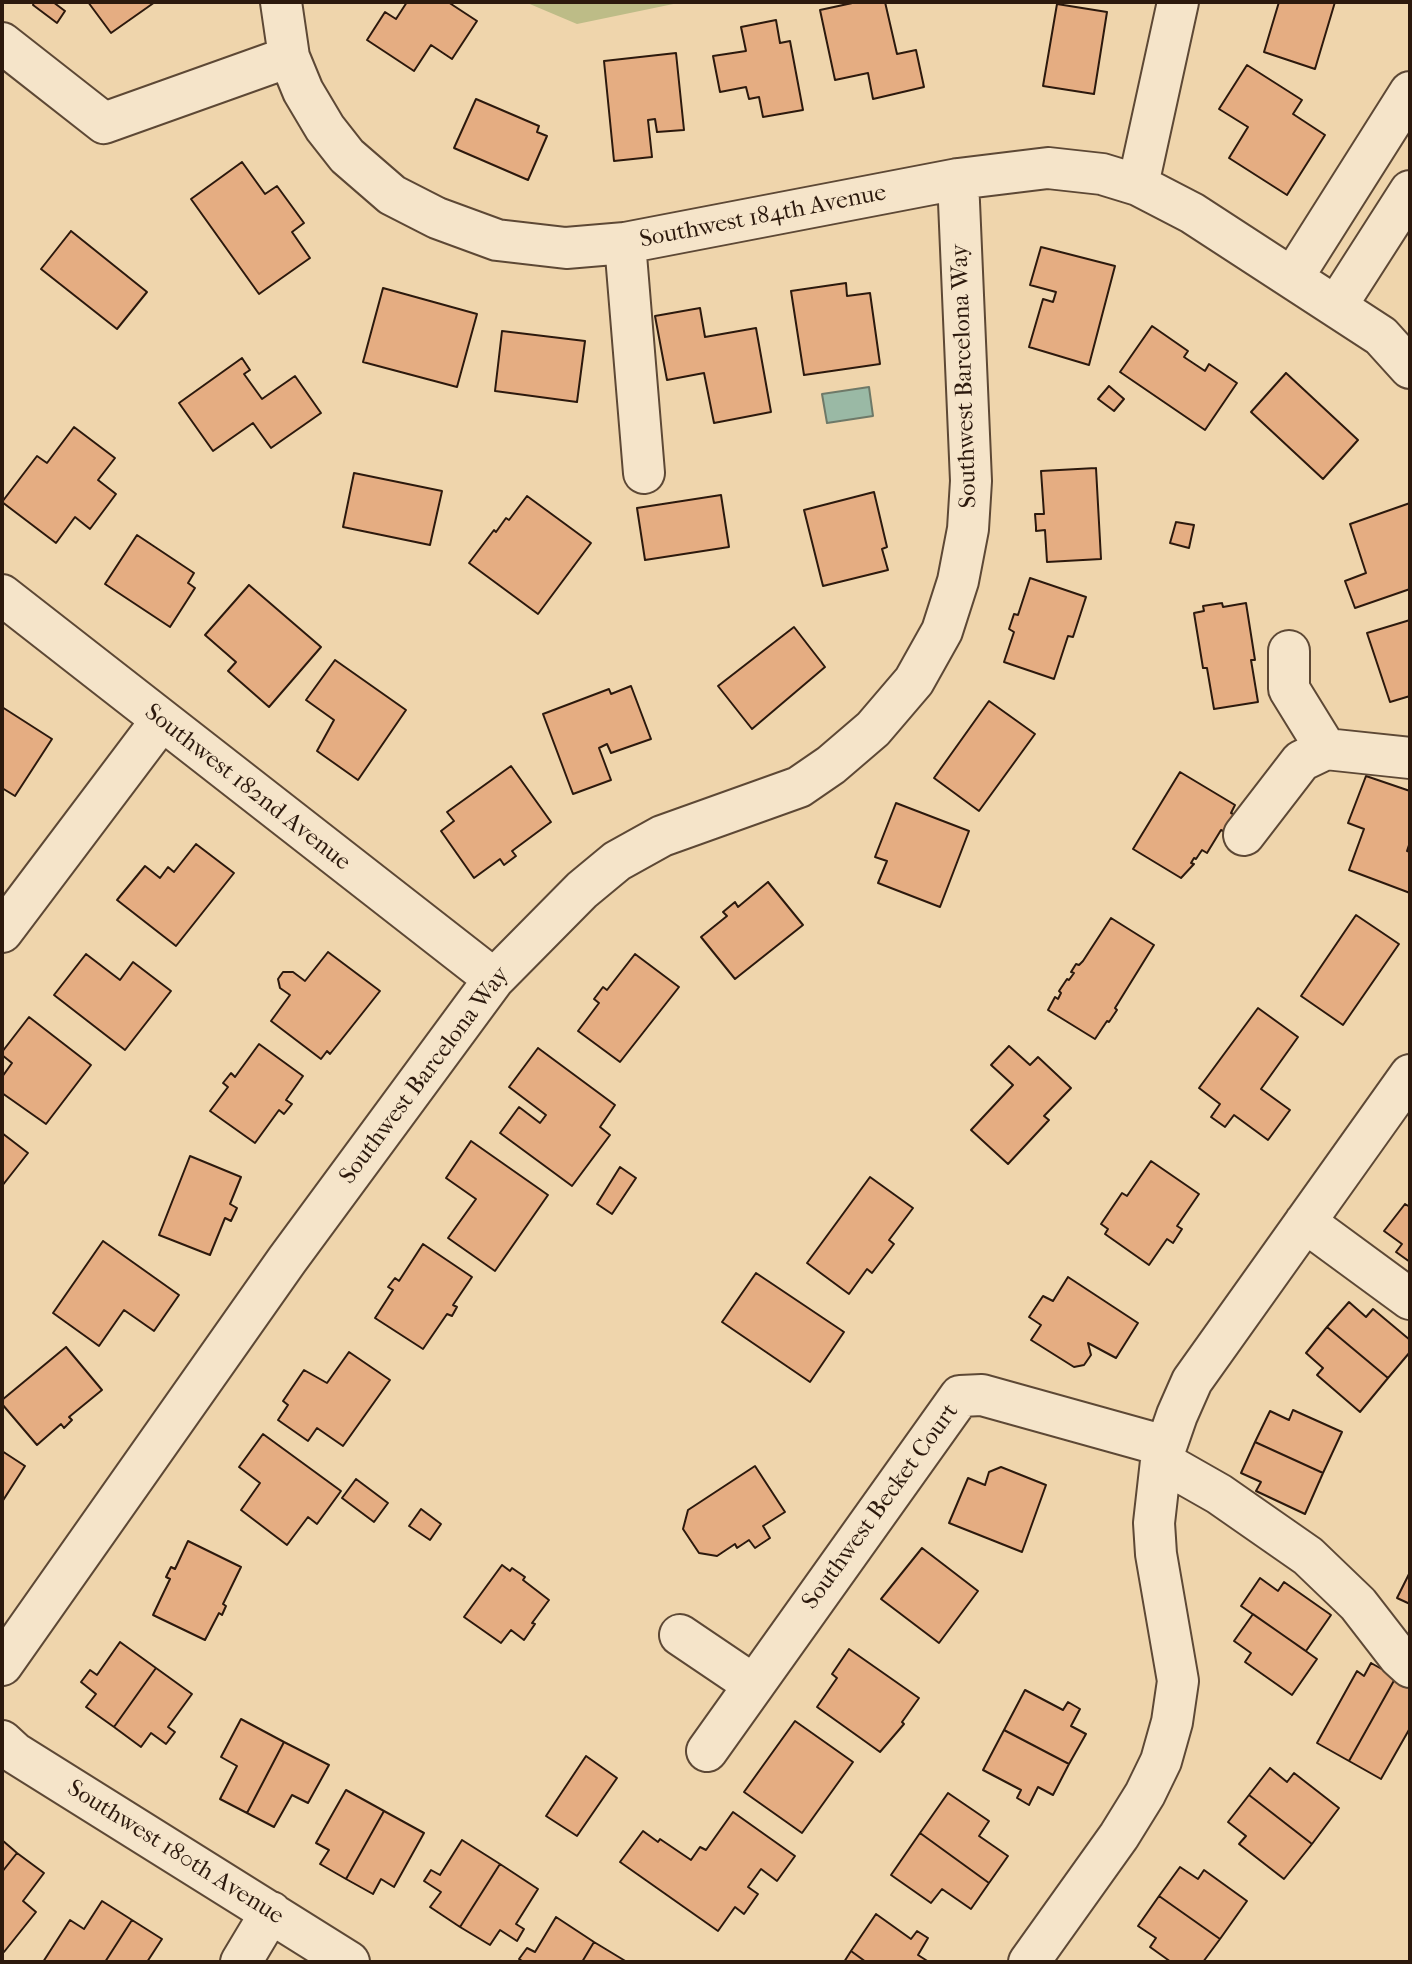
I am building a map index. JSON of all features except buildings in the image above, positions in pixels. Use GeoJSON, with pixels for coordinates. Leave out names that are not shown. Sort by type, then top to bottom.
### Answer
{"type":"FeatureCollection","features":[{"type":"Feature","properties":{"kind":"street","name":"Southwest 184th Avenue"},"geometry":{"type":"LineString","coordinates":[[281,2],[289,57],[307,98],[347,156],[392,195],[437,218],[497,240],[566,248],[625,243],[958,179],[1048,168],[1102,174],[1138,185],[1192,213],[1381,336],[1410,368]]}},
{"type":"Feature","properties":{"kind":"street"},"geometry":{"type":"LineString","coordinates":[[1138,185],[1178,2]]}},
{"type":"Feature","properties":{"kind":"street"},"geometry":{"type":"LineString","coordinates":[[2,43],[104,123],[289,57]]}},
{"type":"Feature","properties":{"kind":"street"},"geometry":{"type":"LineString","coordinates":[[1293,277],[1410,92]]}},
{"type":"Feature","properties":{"kind":"street","name":"Southwest Barcelona Way"},"geometry":{"type":"LineString","coordinates":[[2,1665],[287,1260],[494,979],[582,890],[617,861],[662,836],[799,787],[831,765],[873,729],[914,681],[942,631],[958,581],[968,529],[971,481],[958,179]]}},
{"type":"Feature","properties":{"kind":"street"},"geometry":{"type":"LineString","coordinates":[[1337,305],[1410,191]]}},
{"type":"Feature","properties":{"kind":"street"},"geometry":{"type":"LineString","coordinates":[[625,243],[644,473]]}},
{"type":"Feature","properties":{"kind":"street","name":"Southwest 182nd Avenue"},"geometry":{"type":"LineString","coordinates":[[2,595],[494,979]]}},
{"type":"Feature","properties":{"kind":"street"},"geometry":{"type":"LineString","coordinates":[[1289,651],[1289,689],[1326,749]]}},
{"type":"Feature","properties":{"kind":"street"},"geometry":{"type":"LineString","coordinates":[[2,932],[161,721]]}},
{"type":"Feature","properties":{"kind":"street"},"geometry":{"type":"LineString","coordinates":[[1244,835],[1301,761],[1326,749],[1410,758]]}},
{"type":"Feature","properties":{"kind":"street"},"geometry":{"type":"LineString","coordinates":[[1029,1962],[1119,1836],[1145,1794],[1161,1761],[1172,1722],[1178,1681],[1156,1554],[1154,1523],[1163,1454],[1192,1381],[1410,1075]]}},
{"type":"Feature","properties":{"kind":"street"},"geometry":{"type":"LineString","coordinates":[[1305,1222],[1410,1299]]}},
{"type":"Feature","properties":{"kind":"street","name":"Southwest Becket Court"},"geometry":{"type":"LineString","coordinates":[[707,1751],[960,1396],[982,1395],[1163,1454]]}},
{"type":"Feature","properties":{"kind":"street"},"geometry":{"type":"LineString","coordinates":[[1163,1454],[1308,1556],[1358,1604],[1410,1667]]}},
{"type":"Feature","properties":{"kind":"street"},"geometry":{"type":"LineString","coordinates":[[680,1635],[754,1685]]}},
{"type":"Feature","properties":{"kind":"street","name":"Southwest 180th Avenue"},"geometry":{"type":"LineString","coordinates":[[2,1741],[24,1759],[349,1962]]}},
{"type":"Feature","properties":{"kind":"street"},"geometry":{"type":"LineString","coordinates":[[241,1962],[271,1912]]}},
{"type":"Feature","properties":{"kind":"shaded area"},"geometry":{"type":"Polygon","coordinates":[[[525,2],[683,2],[577,24],[525,2]]]}},
{"type":"Feature","properties":{"kind":"shaded area"},"geometry":{"type":"Polygon","coordinates":[[[869,387],[873,416],[827,423],[822,394],[869,387]]]}}]}
